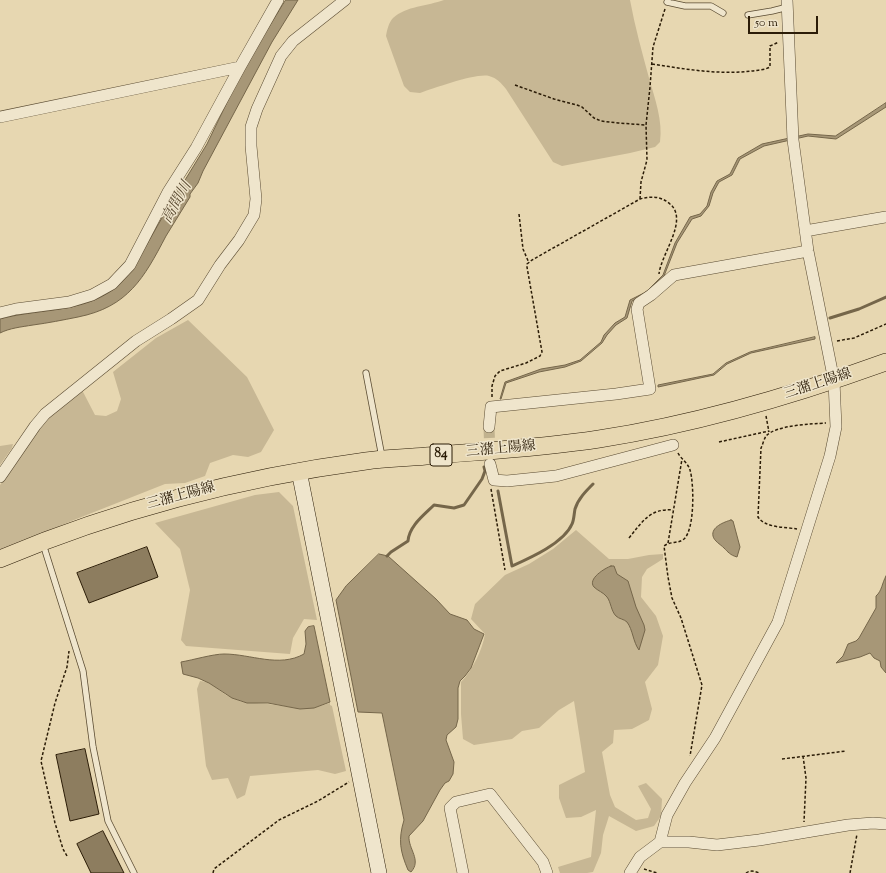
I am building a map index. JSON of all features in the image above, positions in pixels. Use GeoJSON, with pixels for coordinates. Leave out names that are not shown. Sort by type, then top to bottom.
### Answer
{"type":"FeatureCollection","features":[{"type":"Feature","properties":{"kind":"main road","name":"三潴上陽線"},"geometry":{"type":"LineString","coordinates":[[0,559],[42,541],[105,519],[163,501],[229,484],[299,471],[383,459],[547,446],[600,439],[662,428],[719,415],[794,394],[886,362]]}},
{"type":"Feature","properties":{"kind":"street"},"geometry":{"type":"LineString","coordinates":[[0,313],[16,309],[69,302],[92,295],[112,284],[130,264],[168,192],[196,148],[278,0]]}},
{"type":"Feature","properties":{"kind":"street"},"geometry":{"type":"LineString","coordinates":[[0,477],[45,414],[136,341],[171,320],[198,300],[220,265],[239,240],[254,215],[256,199],[251,146],[251,127],[257,109],[281,56],[293,41],[345,0]]}},
{"type":"Feature","properties":{"kind":"street"},"geometry":{"type":"LineString","coordinates":[[660,842],[667,815],[685,783],[715,738],[778,622],[830,456],[836,422],[834,381],[808,252],[793,138],[790,38],[787,3]]}},
{"type":"Feature","properties":{"kind":"street"},"geometry":{"type":"LineString","coordinates":[[0,117],[240,67]]}},
{"type":"Feature","properties":{"kind":"street"},"geometry":{"type":"LineString","coordinates":[[805,231],[886,218]]}},
{"type":"Feature","properties":{"kind":"street"},"geometry":{"type":"LineString","coordinates":[[489,427],[491,407],[650,389],[637,309],[639,303],[651,296],[674,276],[808,252]]}},
{"type":"Feature","properties":{"kind":"street"},"geometry":{"type":"LineString","coordinates":[[490,464],[494,480],[507,481],[556,476],[673,445]]}},
{"type":"Feature","properties":{"kind":"street"},"geometry":{"type":"LineString","coordinates":[[299,471],[378,873]]}},
{"type":"Feature","properties":{"kind":"street"},"geometry":{"type":"LineString","coordinates":[[463,873],[450,808],[456,802],[490,794],[543,862],[547,873]]}},
{"type":"Feature","properties":{"kind":"street"},"geometry":{"type":"LineString","coordinates":[[632,870],[640,857],[660,842],[689,842],[717,845],[759,840],[856,824],[886,824]]}},
{"type":"Feature","properties":{"kind":"lane"},"geometry":{"type":"LineString","coordinates":[[668,1],[685,6],[711,6],[722,13]]}},
{"type":"Feature","properties":{"kind":"lane"},"geometry":{"type":"LineString","coordinates":[[748,15],[772,11],[787,3]]}},
{"type":"Feature","properties":{"kind":"lane"},"geometry":{"type":"LineString","coordinates":[[366,373],[383,459]]}},
{"type":"Feature","properties":{"kind":"lane"},"geometry":{"type":"LineString","coordinates":[[42,541],[83,671],[93,747],[108,821],[134,873]]}},
{"type":"Feature","properties":{"kind":"path"},"geometry":{"type":"LineString","coordinates":[[640,198],[641,182],[647,160],[646,125],[653,47],[668,1]]}},
{"type":"Feature","properties":{"kind":"path"},"geometry":{"type":"LineString","coordinates":[[652,64],[706,72],[741,72],[768,68],[770,65],[770,46],[790,38]]}},
{"type":"Feature","properties":{"kind":"path"},"geometry":{"type":"LineString","coordinates":[[515,85],[582,107],[594,118],[618,123],[646,125]]}},
{"type":"Feature","properties":{"kind":"path"},"geometry":{"type":"LineString","coordinates":[[528,263],[640,198],[649,197],[666,200],[672,205],[676,213],[676,222],[671,242],[659,275]]}},
{"type":"Feature","properties":{"kind":"path"},"geometry":{"type":"LineString","coordinates":[[491,407],[492,386],[495,376],[500,371],[526,363],[540,356],[542,352],[527,267],[528,263],[523,249],[519,214]]}},
{"type":"Feature","properties":{"kind":"path"},"geometry":{"type":"LineString","coordinates":[[825,342],[854,338],[886,324]]}},
{"type":"Feature","properties":{"kind":"path"},"geometry":{"type":"LineString","coordinates":[[766,413],[769,432],[765,437],[761,448],[758,517],[761,522],[771,525],[807,530]]}},
{"type":"Feature","properties":{"kind":"path"},"geometry":{"type":"LineString","coordinates":[[719,442],[807,424],[836,422]]}},
{"type":"Feature","properties":{"kind":"path"},"geometry":{"type":"LineString","coordinates":[[668,543],[678,542],[685,538],[690,528],[693,503],[692,476],[690,468],[682,459],[668,543],[664,546],[672,598],[681,618],[702,685],[689,761]]}},
{"type":"Feature","properties":{"kind":"path"},"geometry":{"type":"LineString","coordinates":[[494,480],[491,486],[491,496],[505,570]]}},
{"type":"Feature","properties":{"kind":"path"},"geometry":{"type":"LineString","coordinates":[[629,538],[644,520],[655,512],[674,510]]}},
{"type":"Feature","properties":{"kind":"path"},"geometry":{"type":"LineString","coordinates":[[67,856],[63,849],[55,823],[41,761],[55,703],[67,668],[67,653],[74,640]]}},
{"type":"Feature","properties":{"kind":"path"},"geometry":{"type":"LineString","coordinates":[[782,759],[846,750]]}},
{"type":"Feature","properties":{"kind":"path"},"geometry":{"type":"LineString","coordinates":[[804,756],[806,778],[804,832]]}},
{"type":"Feature","properties":{"kind":"path"},"geometry":{"type":"LineString","coordinates":[[213,873],[214,869],[279,820],[318,801],[359,776]]}},
{"type":"Feature","properties":{"kind":"path"},"geometry":{"type":"LineString","coordinates":[[850,873],[858,836],[856,824]]}},
{"type":"Feature","properties":{"kind":"path"},"geometry":{"type":"LineString","coordinates":[[632,870],[657,873]]}},
{"type":"Feature","properties":{"kind":"path"},"geometry":{"type":"LineString","coordinates":[[746,873],[749,871],[756,871],[759,873]]}},
{"type":"Feature","properties":{"kind":"shaded area"},"geometry":{"type":"Polygon","coordinates":[[[444,0],[630,0],[658,110],[661,134],[660,142],[655,147],[562,166],[553,162],[506,89],[494,78],[489,76],[475,77],[420,93],[410,92],[404,86],[386,36],[388,26],[393,18],[404,11],[444,0]]]}},
{"type":"Feature","properties":{"kind":"shaded area"},"geometry":{"type":"Polygon","coordinates":[[[188,320],[247,377],[274,430],[261,452],[248,457],[233,455],[210,463],[205,476],[185,483],[165,484],[0,551],[0,485],[44,421],[82,390],[95,415],[106,416],[117,411],[121,399],[113,372],[156,338],[188,320]]]}},
{"type":"Feature","properties":{"kind":"shaded area"},"geometry":{"type":"Polygon","coordinates":[[[13,444],[12,448],[0,465],[0,446],[13,444]]]}},
{"type":"Feature","properties":{"kind":"shaded area"},"geometry":{"type":"Polygon","coordinates":[[[279,492],[293,506],[317,620],[304,619],[293,638],[290,654],[186,646],[181,640],[190,590],[180,549],[155,523],[255,495],[279,492]]]}},
{"type":"Feature","properties":{"kind":"shaded area"},"geometry":{"type":"Polygon","coordinates":[[[576,530],[609,559],[628,559],[663,554],[663,559],[647,569],[642,577],[641,597],[656,616],[663,636],[658,665],[645,682],[652,709],[649,720],[632,729],[614,730],[613,743],[602,752],[610,795],[615,807],[636,820],[648,818],[651,809],[638,786],[646,783],[662,799],[661,816],[654,826],[636,831],[609,816],[603,835],[601,853],[593,872],[560,873],[558,867],[591,857],[596,810],[581,817],[566,818],[559,798],[559,785],[585,772],[574,701],[559,710],[539,728],[522,731],[512,739],[474,745],[463,739],[461,682],[476,660],[482,647],[485,634],[471,619],[475,604],[505,575],[529,564],[553,549],[576,530]]]}},
{"type":"Feature","properties":{"kind":"shaded area"},"geometry":{"type":"Polygon","coordinates":[[[200,681],[208,682],[226,695],[242,702],[297,708],[313,708],[330,703],[332,706],[346,771],[335,774],[318,770],[250,776],[245,795],[237,799],[228,778],[212,780],[206,766],[197,689],[200,681]]]}},
{"type":"Feature","properties":{"kind":"water","name":"高間川"},"geometry":{"type":"Polygon","coordinates":[[[286,0],[298,0],[272,42],[198,183],[190,194],[190,197],[142,277],[122,298],[110,306],[95,312],[78,317],[16,328],[0,333],[0,319],[83,304],[114,289],[131,272],[178,190],[207,144],[232,92],[264,35],[286,0]]]}},
{"type":"Feature","properties":{"kind":"water"},"geometry":{"type":"Polygon","coordinates":[[[886,103],[886,107],[836,139],[808,136],[764,146],[740,159],[732,175],[719,182],[713,193],[709,206],[701,216],[692,219],[677,243],[664,276],[648,290],[663,275],[675,243],[690,217],[700,214],[707,206],[711,192],[717,181],[730,174],[738,158],[762,144],[808,134],[835,136],[886,103]]]}},
{"type":"Feature","properties":{"kind":"water"},"geometry":{"type":"Polygon","coordinates":[[[645,292],[640,297],[632,301],[627,318],[616,325],[602,343],[581,361],[565,367],[539,372],[506,383],[500,399],[505,382],[541,369],[565,365],[580,360],[601,342],[604,335],[615,323],[625,317],[630,300],[645,292]]]}},
{"type":"Feature","properties":{"kind":"water"},"geometry":{"type":"Polygon","coordinates":[[[815,337],[815,339],[751,353],[727,364],[714,375],[658,387],[658,385],[713,374],[726,363],[750,352],[815,337]]]}},
{"type":"Feature","properties":{"kind":"water"},"geometry":{"type":"Polygon","coordinates":[[[731,520],[733,521],[740,547],[737,557],[728,552],[716,541],[713,536],[716,528],[731,520]]]}},
{"type":"Feature","properties":{"kind":"water"},"geometry":{"type":"Polygon","coordinates":[[[379,554],[388,556],[436,599],[450,614],[467,620],[474,629],[484,634],[471,668],[460,681],[458,688],[458,719],[456,727],[447,735],[446,740],[454,762],[453,774],[449,781],[445,783],[440,790],[423,821],[409,836],[409,841],[415,859],[414,868],[411,872],[408,870],[403,857],[401,834],[404,820],[382,713],[358,712],[336,600],[346,586],[379,554]]]}},
{"type":"Feature","properties":{"kind":"water"},"geometry":{"type":"Polygon","coordinates":[[[611,566],[614,566],[617,574],[628,581],[636,607],[644,625],[645,630],[639,650],[627,622],[616,616],[607,597],[592,584],[598,574],[611,566]]]}},
{"type":"Feature","properties":{"kind":"water"},"geometry":{"type":"Polygon","coordinates":[[[886,576],[886,673],[881,667],[880,661],[874,658],[870,653],[836,663],[843,656],[848,644],[859,638],[876,608],[876,596],[881,589],[886,576]]]}},
{"type":"Feature","properties":{"kind":"water"},"geometry":{"type":"Polygon","coordinates":[[[314,626],[330,702],[314,708],[300,709],[268,703],[247,703],[232,698],[209,683],[198,678],[183,674],[181,662],[214,655],[224,654],[275,660],[294,658],[304,654],[306,644],[305,631],[308,627],[314,626]]]}},
{"type":"Feature","properties":{"kind":"building"},"geometry":{"type":"Polygon","coordinates":[[[147,547],[158,577],[89,603],[77,573],[147,547]]]}},
{"type":"Feature","properties":{"kind":"building"},"geometry":{"type":"Polygon","coordinates":[[[85,749],[99,814],[70,821],[56,755],[85,749]]]}},
{"type":"Feature","properties":{"kind":"building"},"geometry":{"type":"Polygon","coordinates":[[[103,831],[124,873],[91,873],[77,844],[103,831]]]}},
{"type":"Feature","properties":{"kind":"waterway"},"geometry":{"type":"LineString","coordinates":[[830,318],[859,309],[886,297]]}},
{"type":"Feature","properties":{"kind":"waterway"},"geometry":{"type":"LineString","coordinates":[[387,556],[408,541],[411,530],[434,505],[454,508],[464,505],[482,479],[485,471],[484,467]]}},
{"type":"Feature","properties":{"kind":"waterway"},"geometry":{"type":"LineString","coordinates":[[498,491],[512,566],[546,549],[568,531],[574,519],[575,509],[578,502],[593,484]]}},
{"type":"Feature","properties":{"kind":"tunnel"},"geometry":{"type":"LineString","coordinates":[[489,427],[490,456]]}}]}
